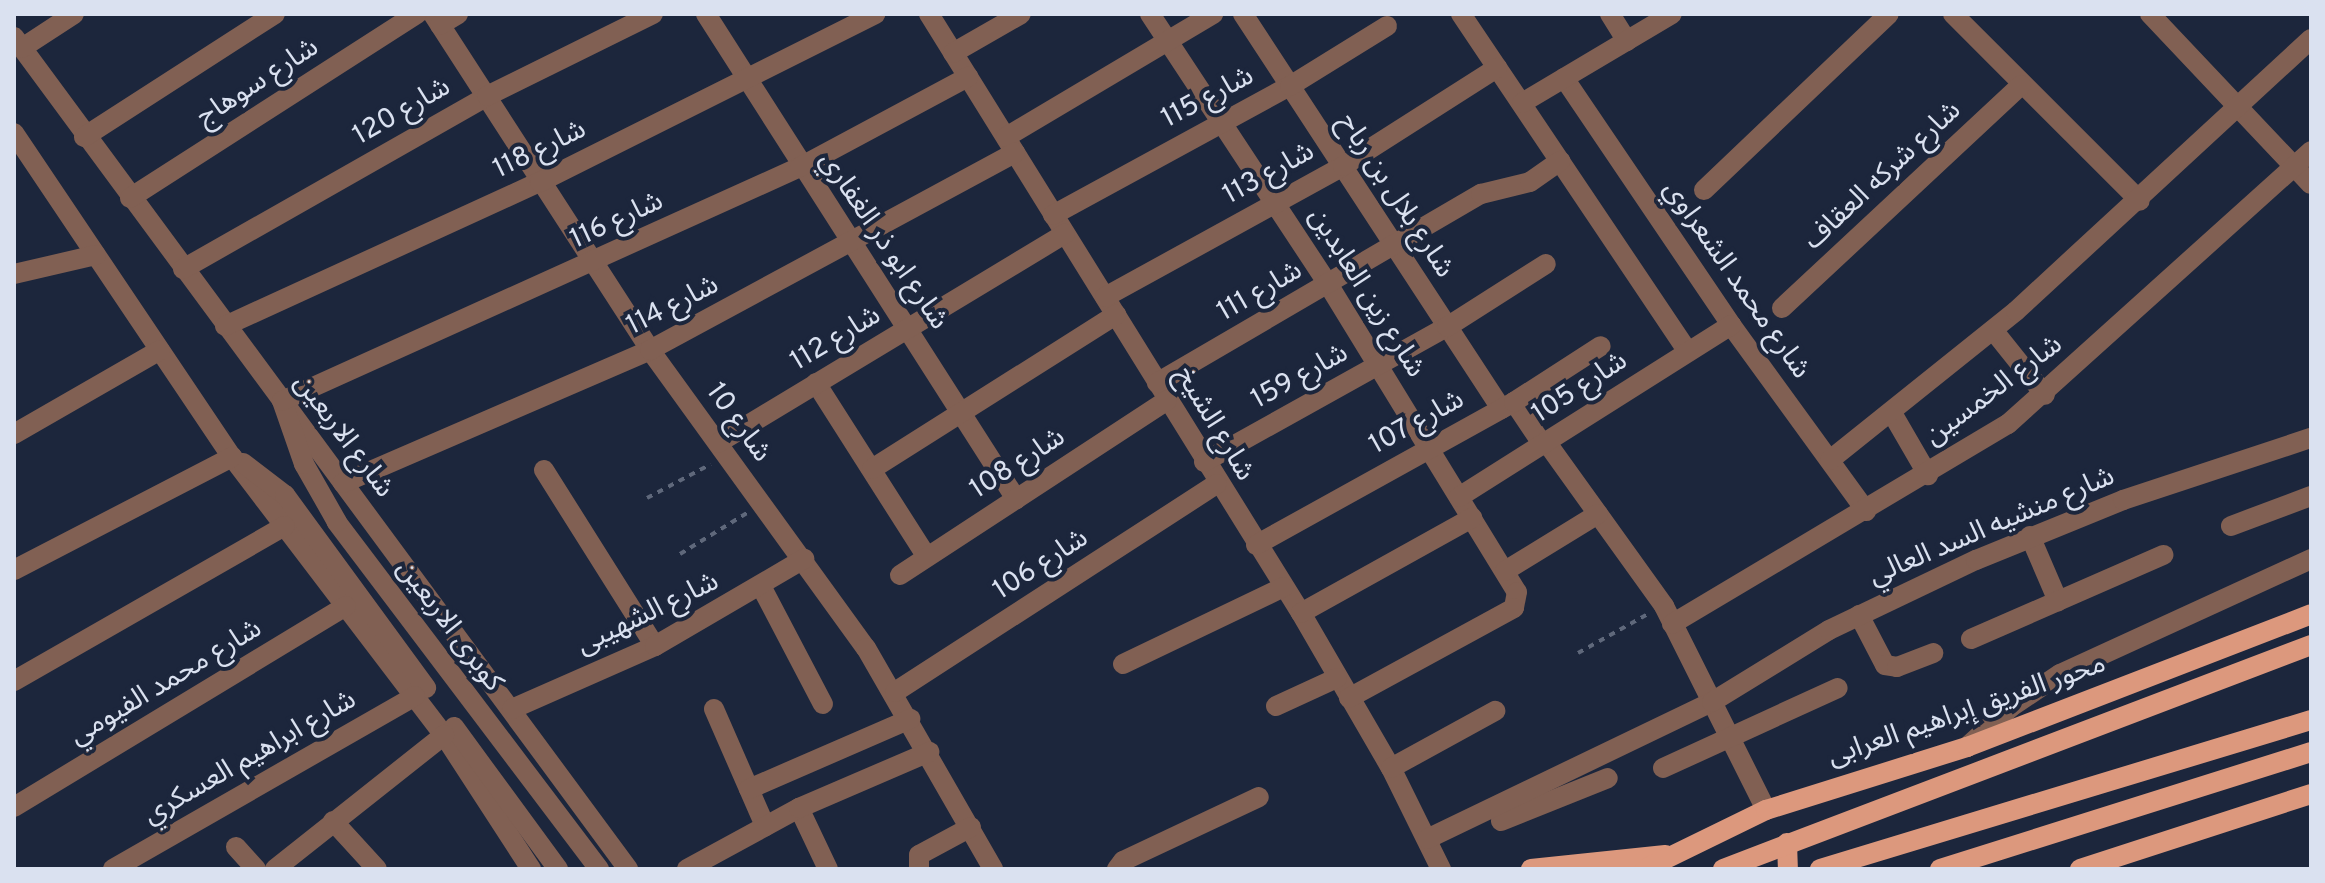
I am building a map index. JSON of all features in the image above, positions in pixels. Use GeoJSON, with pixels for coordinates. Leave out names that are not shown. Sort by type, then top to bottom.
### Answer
{"type":"FeatureCollection","features":[{"type":"Feature","properties":{"kind":"main road","name":"محور الفريق إبراهيم العرابى"},"geometry":{"type":"LineString","coordinates":[[1645,869],[1766,810],[1967,747],[2311,614]]}},
{"type":"Feature","properties":{"kind":"main road","name":"محور الفريق إبراهيم العرابى"},"geometry":{"type":"LineString","coordinates":[[1723,869],[2311,645]]}},
{"type":"Feature","properties":{"kind":"main road"},"geometry":{"type":"LineString","coordinates":[[1820,869],[1866,859],[2311,720]]}},
{"type":"Feature","properties":{"kind":"main road"},"geometry":{"type":"LineString","coordinates":[[1940,869],[2311,752]]}},
{"type":"Feature","properties":{"kind":"main road"},"geometry":{"type":"LineString","coordinates":[[2080,869],[2311,794]]}},
{"type":"Feature","properties":{"kind":"main road"},"geometry":{"type":"LineString","coordinates":[[1787,843],[1788,869]]}},
{"type":"Feature","properties":{"kind":"main road"},"geometry":{"type":"LineString","coordinates":[[1531,869],[1673,855]]}},
{"type":"Feature","properties":{"kind":"street"},"geometry":{"type":"LineString","coordinates":[[18,42],[74,14]]}},
{"type":"Feature","properties":{"kind":"street"},"geometry":{"type":"LineString","coordinates":[[84,137],[275,14]]}},
{"type":"Feature","properties":{"kind":"street","name":"شارع سوهاج"},"geometry":{"type":"LineString","coordinates":[[130,198],[417,14]]}},
{"type":"Feature","properties":{"kind":"street"},"geometry":{"type":"LineString","coordinates":[[436,20],[458,14]]}},
{"type":"Feature","properties":{"kind":"street","name":"شارع 120"},"geometry":{"type":"LineString","coordinates":[[183,269],[487,96],[653,14]]}},
{"type":"Feature","properties":{"kind":"street","name":"شارع ابو ذر الغفاري"},"geometry":{"type":"LineString","coordinates":[[706,14],[800,167],[909,328],[1016,499]]}},
{"type":"Feature","properties":{"kind":"street","name":"شارع 118"},"geometry":{"type":"LineString","coordinates":[[225,326],[540,182],[875,14]]}},
{"type":"Feature","properties":{"kind":"street","name":"شارع الشيخ"},"geometry":{"type":"LineString","coordinates":[[929,14],[1217,484],[1301,613],[1391,768],[1441,869]]}},
{"type":"Feature","properties":{"kind":"street"},"geometry":{"type":"LineString","coordinates":[[953,53],[1021,14]]}},
{"type":"Feature","properties":{"kind":"street","name":"شارع زين العابدين"},"geometry":{"type":"LineString","coordinates":[[1150,14],[1328,284],[1517,592],[1514,608],[1349,698]]}},
{"type":"Feature","properties":{"kind":"street","name":"شارع 114"},"geometry":{"type":"LineString","coordinates":[[343,483],[650,350],[852,245],[1213,14]]}},
{"type":"Feature","properties":{"kind":"street","name":"شارع بلال بن رباح"},"geometry":{"type":"LineString","coordinates":[[1243,14],[1447,327],[1507,405],[1545,444],[1668,615],[1766,810]]}},
{"type":"Feature","properties":{"kind":"street"},"geometry":{"type":"LineString","coordinates":[[1461,14],[1688,352]]}},
{"type":"Feature","properties":{"kind":"street"},"geometry":{"type":"LineString","coordinates":[[1610,14],[1627,41]]}},
{"type":"Feature","properties":{"kind":"street"},"geometry":{"type":"LineString","coordinates":[[1522,103],[1672,14]]}},
{"type":"Feature","properties":{"kind":"street"},"geometry":{"type":"LineString","coordinates":[[1704,190],[1889,14]]}},
{"type":"Feature","properties":{"kind":"street"},"geometry":{"type":"LineString","coordinates":[[1953,14],[2140,201]]}},
{"type":"Feature","properties":{"kind":"street"},"geometry":{"type":"LineString","coordinates":[[2150,14],[2311,184]]}},
{"type":"Feature","properties":{"kind":"street","name":"شارع 10"},"geometry":{"type":"LineString","coordinates":[[436,20],[650,350],[804,559],[895,692],[993,869]]}},
{"type":"Feature","properties":{"kind":"street","name":"شارع 115"},"geometry":{"type":"LineString","coordinates":[[1053,215],[1290,86],[1387,26]]}},
{"type":"Feature","properties":{"kind":"street","name":"شارع الخمسين"},"geometry":{"type":"LineString","coordinates":[[1830,460],[1993,330],[2140,201],[2311,39]]}},
{"type":"Feature","properties":{"kind":"street","name":"شارع الاربعين"},"geometry":{"type":"LineString","coordinates":[[18,42],[84,137],[628,869]]}},
{"type":"Feature","properties":{"kind":"street","name":"شارع 113"},"geometry":{"type":"LineString","coordinates":[[872,469],[960,413],[1110,306],[1275,202],[1343,166],[1497,68]]}},
{"type":"Feature","properties":{"kind":"street","name":"شارع 116"},"geometry":{"type":"LineString","coordinates":[[282,401],[800,167],[968,77]]}},
{"type":"Feature","properties":{"kind":"street","name":"شارع محمد الشعراوي"},"geometry":{"type":"LineString","coordinates":[[1564,78],[1731,325],[1866,511]]}},
{"type":"Feature","properties":{"kind":"street","name":"شارع شركه العقاف"},"geometry":{"type":"LineString","coordinates":[[1782,308],[2021,85]]}},
{"type":"Feature","properties":{"kind":"street"},"geometry":{"type":"LineString","coordinates":[[14,133],[232,457],[444,735],[531,869]]}},
{"type":"Feature","properties":{"kind":"street","name":"شارع الخمسين"},"geometry":{"type":"LineString","coordinates":[[1668,615],[1928,475],[2045,395],[2311,151]]}},
{"type":"Feature","properties":{"kind":"street","name":"شارع 111"},"geometry":{"type":"LineString","coordinates":[[1162,392],[1328,284],[1395,248],[1481,194],[1530,182],[1560,161]]}},
{"type":"Feature","properties":{"kind":"street","name":"شارع 112"},"geometry":{"type":"LineString","coordinates":[[723,450],[816,383],[1065,234]]}},
{"type":"Feature","properties":{"kind":"street"},"geometry":{"type":"LineString","coordinates":[[14,274],[96,255]]}},
{"type":"Feature","properties":{"kind":"street","name":"شارع 159"},"geometry":{"type":"LineString","coordinates":[[1204,462],[1447,327],[1546,264]]}},
{"type":"Feature","properties":{"kind":"street","name":"شارع 105"},"geometry":{"type":"LineString","coordinates":[[1459,497],[1731,325]]}},
{"type":"Feature","properties":{"kind":"street"},"geometry":{"type":"LineString","coordinates":[[1993,330],[2045,395]]}},
{"type":"Feature","properties":{"kind":"street","name":"شارع 107"},"geometry":{"type":"LineString","coordinates":[[1256,545],[1507,405],[1601,346]]}},
{"type":"Feature","properties":{"kind":"street"},"geometry":{"type":"LineString","coordinates":[[14,434],[38,425],[160,350]]}},
{"type":"Feature","properties":{"kind":"street"},"geometry":{"type":"LineString","coordinates":[[816,383],[927,557]]}},
{"type":"Feature","properties":{"kind":"street","name":"شارع 108"},"geometry":{"type":"LineString","coordinates":[[900,575],[1016,499],[1162,392]]}},
{"type":"Feature","properties":{"kind":"street","name":"كوبرى الاربعين"},"geometry":{"type":"LineString","coordinates":[[282,401],[304,464],[337,522],[599,869]]}},
{"type":"Feature","properties":{"kind":"street"},"geometry":{"type":"LineString","coordinates":[[1892,413],[1928,475]]}},
{"type":"Feature","properties":{"kind":"street","name":"شارع منشيه السد العالي"},"geometry":{"type":"LineString","coordinates":[[1540,795],[1712,702],[1859,615],[2030,536],[2311,438]]}},
{"type":"Feature","properties":{"kind":"street"},"geometry":{"type":"LineString","coordinates":[[14,570],[232,457]]}},
{"type":"Feature","properties":{"kind":"street","name":"كوبرى الاربعين"},"geometry":{"type":"LineString","coordinates":[[232,457],[285,495],[558,869]]}},
{"type":"Feature","properties":{"kind":"street"},"geometry":{"type":"LineString","coordinates":[[544,470],[655,646]]}},
{"type":"Feature","properties":{"kind":"street","name":"شارع 106"},"geometry":{"type":"LineString","coordinates":[[895,692],[1217,484]]}},
{"type":"Feature","properties":{"kind":"street"},"geometry":{"type":"LineString","coordinates":[[2231,526],[2311,496]]}},
{"type":"Feature","properties":{"kind":"street"},"geometry":{"type":"LineString","coordinates":[[1505,571],[1598,514]]}},
{"type":"Feature","properties":{"kind":"street"},"geometry":{"type":"LineString","coordinates":[[1301,613],[1472,518]]}},
{"type":"Feature","properties":{"kind":"street"},"geometry":{"type":"LineString","coordinates":[[14,681],[285,526]]}},
{"type":"Feature","properties":{"kind":"street"},"geometry":{"type":"LineString","coordinates":[[2030,536],[2058,601]]}},
{"type":"Feature","properties":{"kind":"street"},"geometry":{"type":"LineString","coordinates":[[1971,639],[2163,555]]}},
{"type":"Feature","properties":{"kind":"street","name":"شارع الشهيبى"},"geometry":{"type":"LineString","coordinates":[[512,709],[655,646],[762,588],[804,559]]}},
{"type":"Feature","properties":{"kind":"street"},"geometry":{"type":"LineString","coordinates":[[1967,747],[2011,707],[2060,674],[2311,559]]}},
{"type":"Feature","properties":{"kind":"street"},"geometry":{"type":"LineString","coordinates":[[1123,664],[1284,587]]}},
{"type":"Feature","properties":{"kind":"street"},"geometry":{"type":"LineString","coordinates":[[762,588],[823,704]]}},
{"type":"Feature","properties":{"kind":"street","name":"شارع محمد الفيومي"},"geometry":{"type":"LineString","coordinates":[[14,807],[346,606]]}},
{"type":"Feature","properties":{"kind":"street"},"geometry":{"type":"LineString","coordinates":[[1859,615],[1885,665],[1897,667],[1933,653]]}},
{"type":"Feature","properties":{"kind":"street"},"geometry":{"type":"LineString","coordinates":[[1276,706],[1337,678]]}},
{"type":"Feature","properties":{"kind":"street"},"geometry":{"type":"LineString","coordinates":[[1663,768],[1838,688]]}},
{"type":"Feature","properties":{"kind":"street","name":"شارع ابراهيم العسكري"},"geometry":{"type":"LineString","coordinates":[[113,869],[415,696]]}},
{"type":"Feature","properties":{"kind":"street"},"geometry":{"type":"LineString","coordinates":[[714,709],[765,826]]}},
{"type":"Feature","properties":{"kind":"street"},"geometry":{"type":"LineString","coordinates":[[1391,768],[1495,711]]}},
{"type":"Feature","properties":{"kind":"street"},"geometry":{"type":"LineString","coordinates":[[749,789],[910,719]]}},
{"type":"Feature","properties":{"kind":"street"},"geometry":{"type":"LineString","coordinates":[[275,869],[444,735]]}},
{"type":"Feature","properties":{"kind":"street"},"geometry":{"type":"LineString","coordinates":[[687,869],[799,808],[929,752]]}},
{"type":"Feature","properties":{"kind":"street"},"geometry":{"type":"LineString","coordinates":[[1427,839],[1540,795],[1608,778]]}},
{"type":"Feature","properties":{"kind":"street"},"geometry":{"type":"LineString","coordinates":[[1501,821],[1540,795]]}},
{"type":"Feature","properties":{"kind":"street"},"geometry":{"type":"LineString","coordinates":[[1117,869],[1123,861],[1259,797]]}},
{"type":"Feature","properties":{"kind":"street"},"geometry":{"type":"LineString","coordinates":[[799,808],[828,869]]}},
{"type":"Feature","properties":{"kind":"street"},"geometry":{"type":"LineString","coordinates":[[333,821],[377,869]]}},
{"type":"Feature","properties":{"kind":"street"},"geometry":{"type":"LineString","coordinates":[[919,869],[919,855],[971,827]]}},
{"type":"Feature","properties":{"kind":"street"},"geometry":{"type":"LineString","coordinates":[[236,847],[256,869]]}},
{"type":"Feature","properties":{"kind":"path"},"geometry":{"type":"LineString","coordinates":[[647,498],[723,450]]}},
{"type":"Feature","properties":{"kind":"path"},"geometry":{"type":"LineString","coordinates":[[680,554],[763,504]]}},
{"type":"Feature","properties":{"kind":"path"},"geometry":{"type":"LineString","coordinates":[[1578,653],[1668,615]]}}]}
